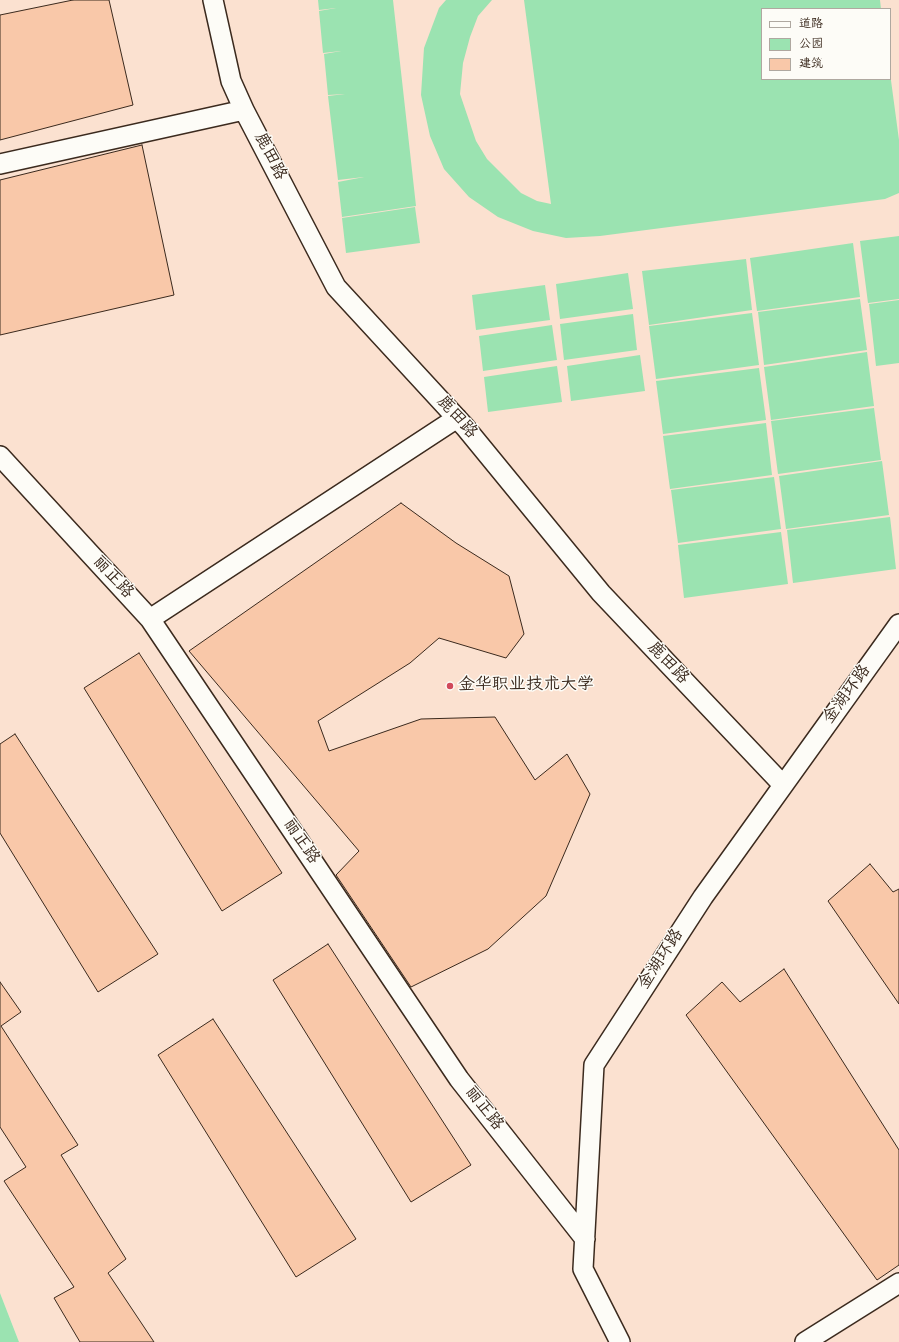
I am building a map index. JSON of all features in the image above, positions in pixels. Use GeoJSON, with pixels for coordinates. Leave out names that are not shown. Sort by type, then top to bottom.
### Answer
{"type":"FeatureCollection","features":[{"type":"Feature","properties":{"kind":"street","name":"鹿田路"},"geometry":{"type":"LineString","coordinates":[[213,0],[231,81],[244,110],[336,287],[457,418],[601,593],[783,785]]}},
{"type":"Feature","properties":{"kind":"street"},"geometry":{"type":"LineString","coordinates":[[0,164],[244,110]]}},
{"type":"Feature","properties":{"kind":"street"},"geometry":{"type":"LineString","coordinates":[[150,619],[457,418]]}},
{"type":"Feature","properties":{"kind":"street","name":"丽正路"},"geometry":{"type":"LineString","coordinates":[[0,456],[150,619],[459,1079],[585,1239]]}},
{"type":"Feature","properties":{"kind":"street","name":"金湖环路"},"geometry":{"type":"LineString","coordinates":[[620,1342],[583,1269],[594,1066],[703,897],[899,624]]}},
{"type":"Feature","properties":{"kind":"street"},"geometry":{"type":"LineString","coordinates":[[806,1342],[899,1283]]}},
{"type":"Feature","properties":{"kind":"shaded area","name":"金华职业技术大学"},"geometry":{"type":"Polygon","coordinates":[[[0,0],[899,0],[899,1342],[19,1342],[0,1293],[0,0]]]}},
{"type":"Feature","properties":{"kind":"green space"},"geometry":{"type":"Polygon","coordinates":[[[318,0],[393,0],[416,206],[342,217],[338,182],[364,177],[338,180],[328,96],[345,94],[328,95],[324,54],[341,51],[323,53],[319,11],[336,8],[319,10],[318,0]]]}},
{"type":"Feature","properties":{"kind":"green space"},"geometry":{"type":"Polygon","coordinates":[[[446,0],[492,0],[478,16],[470,37],[463,63],[460,94],[476,141],[487,159],[521,193],[537,201],[551,204],[524,0],[880,0],[881,8],[761,8],[761,80],[891,80],[899,140],[899,193],[885,199],[600,236],[566,238],[533,231],[498,217],[469,197],[444,169],[430,136],[421,95],[424,48],[439,8],[446,0]]]}},
{"type":"Feature","properties":{"kind":"green space"},"geometry":{"type":"Polygon","coordinates":[[[415,207],[420,243],[346,253],[342,218],[415,207]]]}},
{"type":"Feature","properties":{"kind":"green space"},"geometry":{"type":"Polygon","coordinates":[[[899,236],[899,299],[868,303],[860,241],[899,236]]]}},
{"type":"Feature","properties":{"kind":"green space"},"geometry":{"type":"Polygon","coordinates":[[[853,243],[860,297],[757,311],[750,258],[853,243]]]}},
{"type":"Feature","properties":{"kind":"green space"},"geometry":{"type":"Polygon","coordinates":[[[746,259],[752,310],[649,325],[642,271],[746,259]]]}},
{"type":"Feature","properties":{"kind":"green space"},"geometry":{"type":"Polygon","coordinates":[[[628,273],[633,309],[560,319],[556,284],[628,273]]]}},
{"type":"Feature","properties":{"kind":"green space"},"geometry":{"type":"Polygon","coordinates":[[[545,285],[550,320],[476,330],[472,295],[545,285]]]}},
{"type":"Feature","properties":{"kind":"green space"},"geometry":{"type":"Polygon","coordinates":[[[860,299],[867,350],[764,365],[758,312],[860,299]]]}},
{"type":"Feature","properties":{"kind":"green space"},"geometry":{"type":"Polygon","coordinates":[[[899,300],[899,363],[876,366],[869,304],[899,300]]]}},
{"type":"Feature","properties":{"kind":"green space"},"geometry":{"type":"Polygon","coordinates":[[[752,313],[759,365],[656,379],[649,326],[752,313]]]}},
{"type":"Feature","properties":{"kind":"green space"},"geometry":{"type":"Polygon","coordinates":[[[633,314],[637,350],[564,360],[560,324],[633,314]]]}},
{"type":"Feature","properties":{"kind":"green space"},"geometry":{"type":"Polygon","coordinates":[[[552,325],[557,360],[483,371],[479,336],[552,325]]]}},
{"type":"Feature","properties":{"kind":"green space"},"geometry":{"type":"Polygon","coordinates":[[[867,352],[874,406],[771,420],[764,367],[867,352]]]}},
{"type":"Feature","properties":{"kind":"green space"},"geometry":{"type":"Polygon","coordinates":[[[640,355],[645,391],[571,401],[567,366],[640,355]]]}},
{"type":"Feature","properties":{"kind":"green space"},"geometry":{"type":"Polygon","coordinates":[[[557,366],[562,402],[488,412],[484,377],[557,366]]]}},
{"type":"Feature","properties":{"kind":"green space"},"geometry":{"type":"Polygon","coordinates":[[[759,368],[766,420],[663,434],[656,381],[759,368]]]}},
{"type":"Feature","properties":{"kind":"green space"},"geometry":{"type":"Polygon","coordinates":[[[874,408],[881,460],[778,474],[771,421],[874,408]]]}},
{"type":"Feature","properties":{"kind":"green space"},"geometry":{"type":"Polygon","coordinates":[[[766,423],[772,475],[670,489],[663,436],[766,423]]]}},
{"type":"Feature","properties":{"kind":"green space"},"geometry":{"type":"Polygon","coordinates":[[[882,461],[889,515],[786,529],[779,476],[882,461]]]}},
{"type":"Feature","properties":{"kind":"green space"},"geometry":{"type":"Polygon","coordinates":[[[774,477],[781,529],[678,543],[671,490],[774,477]]]}},
{"type":"Feature","properties":{"kind":"green space"},"geometry":{"type":"Polygon","coordinates":[[[890,517],[896,569],[793,583],[787,530],[890,517]]]}},
{"type":"Feature","properties":{"kind":"green space"},"geometry":{"type":"Polygon","coordinates":[[[781,532],[788,584],[684,598],[678,545],[781,532]]]}},
{"type":"Feature","properties":{"kind":"green space"},"geometry":{"type":"Polygon","coordinates":[[[0,1293],[19,1342],[0,1342],[0,1293]]]}},
{"type":"Feature","properties":{"kind":"building"},"geometry":{"type":"Polygon","coordinates":[[[73,0],[109,0],[133,105],[0,140],[0,15],[73,0]]]}},
{"type":"Feature","properties":{"kind":"building"},"geometry":{"type":"Polygon","coordinates":[[[142,145],[174,295],[0,335],[0,180],[142,145]]]}},
{"type":"Feature","properties":{"kind":"building"},"geometry":{"type":"Polygon","coordinates":[[[401,503],[456,543],[509,576],[524,634],[506,658],[439,638],[410,663],[318,721],[329,751],[421,719],[495,717],[535,780],[567,754],[590,794],[546,896],[488,949],[411,987],[336,875],[359,851],[189,651],[401,503]]]}},
{"type":"Feature","properties":{"kind":"building"},"geometry":{"type":"Polygon","coordinates":[[[139,653],[282,873],[222,911],[84,688],[139,653]]]}},
{"type":"Feature","properties":{"kind":"building"},"geometry":{"type":"Polygon","coordinates":[[[15,734],[158,954],[98,992],[0,833],[0,744],[15,734]]]}},
{"type":"Feature","properties":{"kind":"building"},"geometry":{"type":"Polygon","coordinates":[[[870,864],[893,892],[899,889],[899,1004],[828,901],[870,864]]]}},
{"type":"Feature","properties":{"kind":"building"},"geometry":{"type":"Polygon","coordinates":[[[328,944],[471,1165],[411,1202],[273,980],[328,944]]]}},
{"type":"Feature","properties":{"kind":"building"},"geometry":{"type":"Polygon","coordinates":[[[784,969],[899,1150],[899,1265],[877,1280],[686,1015],[722,982],[740,1002],[784,969]]]}},
{"type":"Feature","properties":{"kind":"building"},"geometry":{"type":"Polygon","coordinates":[[[0,982],[21,1012],[1,1026],[78,1145],[61,1155],[126,1259],[108,1273],[154,1342],[80,1342],[54,1298],[74,1287],[4,1181],[26,1167],[0,1127],[0,982]]]}},
{"type":"Feature","properties":{"kind":"building"},"geometry":{"type":"Polygon","coordinates":[[[213,1019],[356,1239],[296,1277],[158,1055],[213,1019]]]}},
{"type":"Feature","properties":{"kind":"place","name":"金华职业技术大学"},"geometry":{"type":"Point","coordinates":[450,686]}}]}
